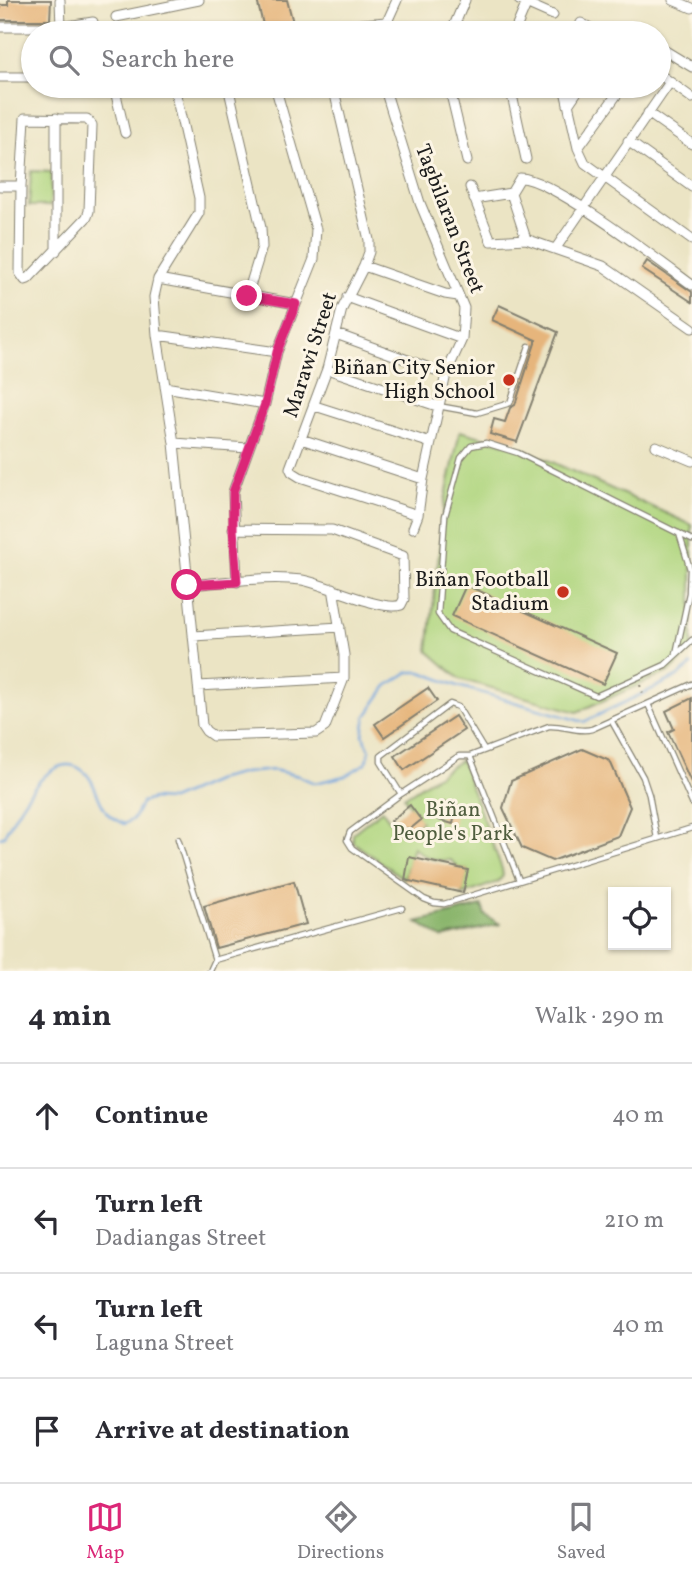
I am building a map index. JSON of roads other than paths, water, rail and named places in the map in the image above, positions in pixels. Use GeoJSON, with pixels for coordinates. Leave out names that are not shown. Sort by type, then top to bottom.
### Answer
{"type":"FeatureCollection","features":[{"type":"Feature","properties":{"kind":"street"},"geometry":{"type":"LineString","coordinates":[[60,0],[61,21]]}},
{"type":"Feature","properties":{"kind":"street"},"geometry":{"type":"LineString","coordinates":[[145,0],[145,13]]}},
{"type":"Feature","properties":{"kind":"street"},"geometry":{"type":"LineString","coordinates":[[116,17],[200,0]]}},
{"type":"Feature","properties":{"kind":"street"},"geometry":{"type":"LineString","coordinates":[[386,21],[397,0]]}},
{"type":"Feature","properties":{"kind":"street"},"geometry":{"type":"LineString","coordinates":[[456,21],[465,0]]}},
{"type":"Feature","properties":{"kind":"street"},"geometry":{"type":"LineString","coordinates":[[673,0],[692,8]]}},
{"type":"Feature","properties":{"kind":"street"},"geometry":{"type":"LineString","coordinates":[[518,21],[524,1],[553,15]]}},
{"type":"Feature","properties":{"kind":"street"},"geometry":{"type":"LineString","coordinates":[[0,27],[21,27]]}},
{"type":"Feature","properties":{"kind":"street"},"geometry":{"type":"LineString","coordinates":[[671,54],[692,67]]}},
{"type":"Feature","properties":{"kind":"street"},"geometry":{"type":"LineString","coordinates":[[0,77],[21,78]]}},
{"type":"Feature","properties":{"kind":"street"},"geometry":{"type":"LineString","coordinates":[[671,83],[692,98]]}},
{"type":"Feature","properties":{"kind":"street"},"geometry":{"type":"LineString","coordinates":[[117,98],[125,133]]}},
{"type":"Feature","properties":{"kind":"street"},"geometry":{"type":"LineString","coordinates":[[177,98],[200,213],[158,279],[154,297],[157,335],[174,443],[202,725],[206,731],[213,736],[316,733],[325,727],[344,678],[344,655],[333,588]]}},
{"type":"Feature","properties":{"kind":"street"},"geometry":{"type":"LineString","coordinates":[[231,98],[261,229],[262,247],[247,296]]}},
{"type":"Feature","properties":{"kind":"street"},"geometry":{"type":"LineString","coordinates":[[237,582],[233,492],[265,404],[277,352],[314,259],[316,229],[278,98]]}},
{"type":"Feature","properties":{"kind":"street","name":"Marawi Street"},"geometry":{"type":"LineString","coordinates":[[336,98],[369,240],[369,252],[342,309],[315,406],[290,464],[292,472],[300,477],[418,515]]}},
{"type":"Feature","properties":{"kind":"street","name":"Tagbilaran Street"},"geometry":{"type":"LineString","coordinates":[[388,98],[420,203],[464,308],[462,339],[446,374],[423,479],[418,515],[413,528]]}},
{"type":"Feature","properties":{"kind":"street"},"geometry":{"type":"LineString","coordinates":[[452,98],[467,161]]}},
{"type":"Feature","properties":{"kind":"street"},"geometry":{"type":"LineString","coordinates":[[513,98],[526,159]]}},
{"type":"Feature","properties":{"kind":"street"},"geometry":{"type":"LineString","coordinates":[[567,98],[578,148],[585,163],[692,240]]}},
{"type":"Feature","properties":{"kind":"street"},"geometry":{"type":"LineString","coordinates":[[568,105],[573,98]]}},
{"type":"Feature","properties":{"kind":"street"},"geometry":{"type":"LineString","coordinates":[[578,148],[614,98]]}},
{"type":"Feature","properties":{"kind":"street"},"geometry":{"type":"LineString","coordinates":[[556,248],[659,98]]}},
{"type":"Feature","properties":{"kind":"street"},"geometry":{"type":"LineString","coordinates":[[648,113],[692,144]]}},
{"type":"Feature","properties":{"kind":"street"},"geometry":{"type":"LineString","coordinates":[[28,118],[87,119],[92,125],[89,211],[56,251],[28,279],[22,278],[20,186],[24,121],[28,118]]}},
{"type":"Feature","properties":{"kind":"street"},"geometry":{"type":"LineString","coordinates":[[56,118],[56,251]]}},
{"type":"Feature","properties":{"kind":"street"},"geometry":{"type":"LineString","coordinates":[[628,141],[692,187]]}},
{"type":"Feature","properties":{"kind":"street"},"geometry":{"type":"LineString","coordinates":[[526,239],[511,193],[520,178],[525,178],[582,207],[692,285]]}},
{"type":"Feature","properties":{"kind":"street"},"geometry":{"type":"LineString","coordinates":[[0,186],[20,186]]}},
{"type":"Feature","properties":{"kind":"street"},"geometry":{"type":"LineString","coordinates":[[470,187],[491,242],[526,239],[603,266],[692,328]]}},
{"type":"Feature","properties":{"kind":"street"},"geometry":{"type":"LineString","coordinates":[[474,199],[511,193]]}},
{"type":"Feature","properties":{"kind":"street"},"geometry":{"type":"LineString","coordinates":[[364,266],[458,296]]}},
{"type":"Feature","properties":{"kind":"street"},"geometry":{"type":"LineString","coordinates":[[158,279],[296,304]]}},
{"type":"Feature","properties":{"kind":"street"},"geometry":{"type":"LineString","coordinates":[[347,297],[462,339]]}},
{"type":"Feature","properties":{"kind":"street"},"geometry":{"type":"LineString","coordinates":[[336,334],[446,374]]}},
{"type":"Feature","properties":{"kind":"street"},"geometry":{"type":"LineString","coordinates":[[157,335],[277,352]]}},
{"type":"Feature","properties":{"kind":"street"},"geometry":{"type":"LineString","coordinates":[[327,369],[438,406]]}},
{"type":"Feature","properties":{"kind":"street"},"geometry":{"type":"LineString","coordinates":[[165,387],[265,404]]}},
{"type":"Feature","properties":{"kind":"street"},"geometry":{"type":"LineString","coordinates":[[315,406],[431,443]]}},
{"type":"Feature","properties":{"kind":"street"},"geometry":{"type":"LineString","coordinates":[[301,439],[423,479]]}},
{"type":"Feature","properties":{"kind":"street"},"geometry":{"type":"LineString","coordinates":[[174,443],[248,448]]}},
{"type":"Feature","properties":{"kind":"street"},"geometry":{"type":"LineString","coordinates":[[656,446],[692,461]]}},
{"type":"Feature","properties":{"kind":"street"},"geometry":{"type":"LineString","coordinates":[[187,585],[301,580],[396,607],[401,605],[404,599],[403,556],[332,530],[233,529]]}},
{"type":"Feature","properties":{"kind":"street"},"geometry":{"type":"LineString","coordinates":[[193,636],[340,627]]}},
{"type":"Feature","properties":{"kind":"street"},"geometry":{"type":"LineString","coordinates":[[198,686],[344,678]]}},
{"type":"Feature","properties":{"kind":"lane"},"geometry":{"type":"LineString","coordinates":[[438,406],[477,413],[510,403],[529,346]]}},
{"type":"Feature","properties":{"kind":"lane"},"geometry":{"type":"LineString","coordinates":[[692,540],[518,453],[486,443],[471,446],[461,458],[445,516],[439,614],[450,631],[596,696],[665,665],[692,640]]}},
{"type":"Feature","properties":{"kind":"lane"},"geometry":{"type":"LineString","coordinates":[[676,654],[689,593],[690,569],[679,532]]}},
{"type":"Feature","properties":{"kind":"lane"},"geometry":{"type":"LineString","coordinates":[[692,684],[585,731],[558,725],[549,726],[470,756],[459,756],[350,832],[347,840],[352,848],[434,903],[444,904],[692,828]]}},
{"type":"Feature","properties":{"kind":"lane"},"geometry":{"type":"LineString","coordinates":[[401,794],[381,762],[381,755],[450,704],[458,707],[484,750]]}},
{"type":"Feature","properties":{"kind":"lane"},"geometry":{"type":"LineString","coordinates":[[648,704],[692,803]]}},
{"type":"Feature","properties":{"kind":"lane"},"geometry":{"type":"LineString","coordinates":[[611,720],[643,777],[657,838]]}},
{"type":"Feature","properties":{"kind":"lane"},"geometry":{"type":"LineString","coordinates":[[470,756],[519,880]]}},
{"type":"Feature","properties":{"kind":"lane"},"geometry":{"type":"LineString","coordinates":[[178,839],[215,960],[210,971]]}},
{"type":"Feature","properties":{"kind":"lane"},"geometry":{"type":"LineString","coordinates":[[215,960],[402,908]]}},
{"type":"Feature","properties":{"kind":"waterway"},"geometry":{"type":"LineString","coordinates":[[0,837],[4,836],[35,786],[58,767],[70,765],[82,770],[94,786],[106,811],[124,824],[133,819],[142,802],[153,799],[171,800],[220,779],[244,773],[273,770],[315,783],[345,776],[366,763],[370,750],[363,735],[366,716],[387,686],[408,672],[421,672],[458,686],[584,722],[677,677],[692,665]]}},
{"type":"Feature","properties":{"kind":"place","name":"Biñan City Senior High School"},"geometry":{"type":"Point","coordinates":[509,380]}},
{"type":"Feature","properties":{"kind":"place","name":"Biñan Football Stadium"},"geometry":{"type":"Point","coordinates":[563,592]}},
{"type":"Feature","properties":{"kind":"park label","name":"Biñan People's Park"},"geometry":{"type":"Point","coordinates":[453,822]}}]}
